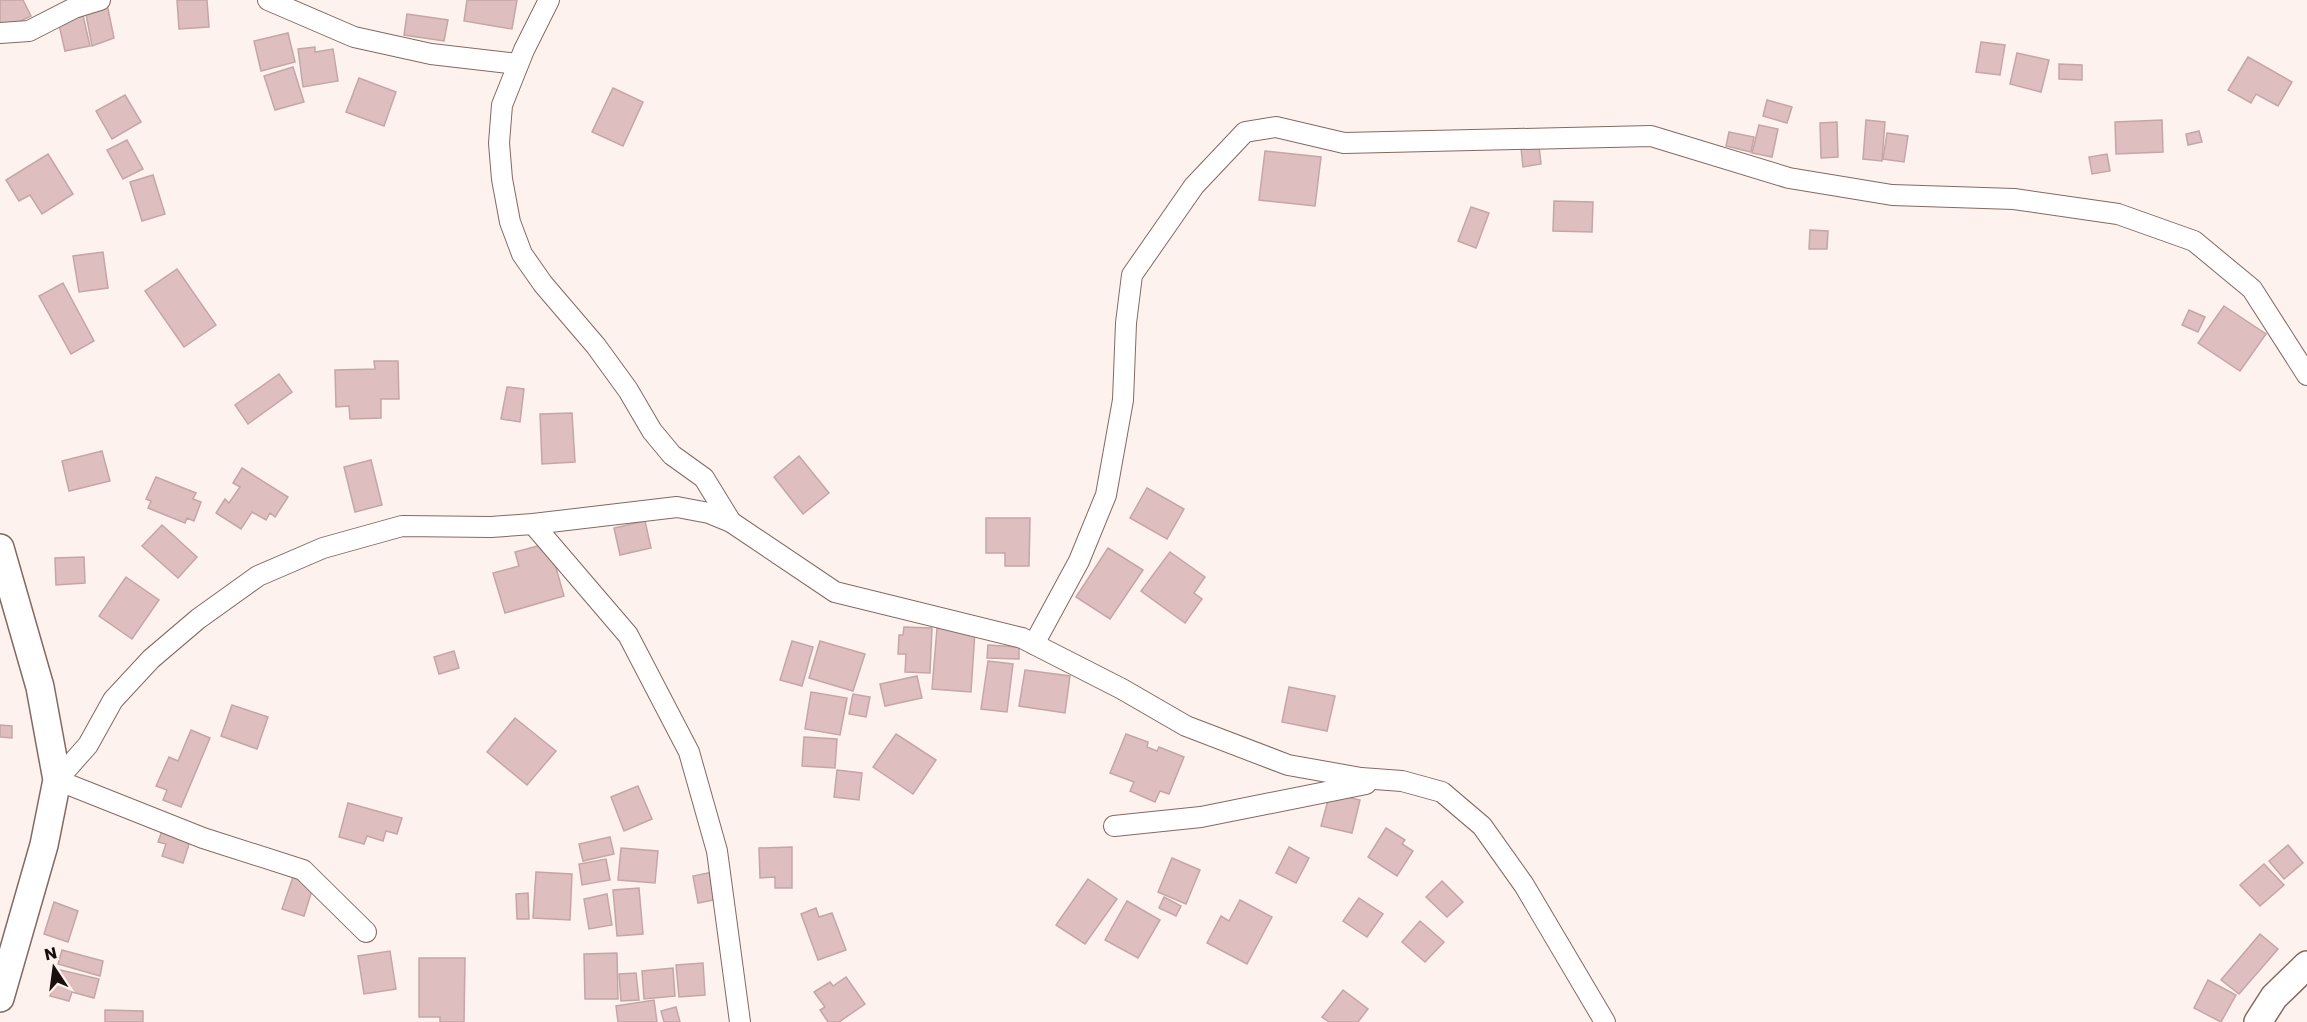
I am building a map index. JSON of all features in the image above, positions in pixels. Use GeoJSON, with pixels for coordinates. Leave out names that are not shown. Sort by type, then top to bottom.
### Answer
{"type":"FeatureCollection","features":[{"type":"Feature","properties":{"kind":"street"},"geometry":{"type":"LineString","coordinates":[[0,33],[29,30],[74,8],[100,0]]}},
{"type":"Feature","properties":{"kind":"street"},"geometry":{"type":"LineString","coordinates":[[268,0],[354,37],[430,54],[518,64]]}},
{"type":"Feature","properties":{"kind":"street"},"geometry":{"type":"LineString","coordinates":[[549,0],[518,64],[502,105],[499,143],[502,179],[510,222],[522,254],[628,390],[652,431],[672,455],[704,478],[731,522]]}},
{"type":"Feature","properties":{"kind":"street"},"geometry":{"type":"LineString","coordinates":[[1034,644],[1079,561],[1106,495],[1123,400],[1126,323],[1132,275],[1194,186],[1245,132],[1276,128],[1344,143],[1651,136],[1789,178],[1892,195],[2014,199],[2118,214],[2194,241],[2252,289],[2307,375]]}},
{"type":"Feature","properties":{"kind":"street"},"geometry":{"type":"LineString","coordinates":[[57,780],[88,745],[113,700],[151,659],[198,619],[258,576],[322,548],[402,526],[491,527],[677,507],[709,513],[731,522],[835,592],[1022,638],[1186,726],[1237,746],[1288,765],[1361,778],[1402,781],[1442,792],[1482,826],[1524,885],[1605,1022]]}},
{"type":"Feature","properties":{"kind":"street"},"geometry":{"type":"LineString","coordinates":[[533,524],[627,635],[689,752],[717,851],[740,1022]]}},
{"type":"Feature","properties":{"kind":"street"},"geometry":{"type":"LineString","coordinates":[[0,548],[40,687],[57,780],[44,845],[0,998]]}},
{"type":"Feature","properties":{"kind":"street"},"geometry":{"type":"LineString","coordinates":[[57,780],[203,838],[303,870],[366,932]]}},
{"type":"Feature","properties":{"kind":"street"},"geometry":{"type":"LineString","coordinates":[[1114,826],[1201,817],[1310,793],[1387,780]]}},
{"type":"Feature","properties":{"kind":"street"},"geometry":{"type":"LineString","coordinates":[[2258,1022],[2274,997],[2307,965]]}},
{"type":"Feature","properties":{"kind":"building"},"geometry":{"type":"Polygon","coordinates":[[[0,0],[23,0],[31,16],[3,30],[0,24],[0,0]]]}},
{"type":"Feature","properties":{"kind":"building"},"geometry":{"type":"Polygon","coordinates":[[[177,0],[207,0],[209,27],[179,29],[177,0]]]}},
{"type":"Feature","properties":{"kind":"building"},"geometry":{"type":"Polygon","coordinates":[[[467,0],[517,0],[512,29],[464,21],[467,0]]]}},
{"type":"Feature","properties":{"kind":"building"},"geometry":{"type":"Polygon","coordinates":[[[107,4],[114,38],[92,46],[85,9],[107,4]]]}},
{"type":"Feature","properties":{"kind":"building"},"geometry":{"type":"Polygon","coordinates":[[[82,11],[90,46],[65,51],[59,25],[66,24],[64,15],[82,11]]]}},
{"type":"Feature","properties":{"kind":"building"},"geometry":{"type":"Polygon","coordinates":[[[407,14],[448,20],[444,41],[404,35],[407,14]]]}},
{"type":"Feature","properties":{"kind":"building"},"geometry":{"type":"Polygon","coordinates":[[[288,33],[295,62],[261,71],[254,41],[288,33]]]}},
{"type":"Feature","properties":{"kind":"building"},"geometry":{"type":"Polygon","coordinates":[[[1981,42],[2005,45],[2000,75],[1976,72],[1981,42]]]}},
{"type":"Feature","properties":{"kind":"building"},"geometry":{"type":"Polygon","coordinates":[[[315,47],[315,52],[333,49],[338,81],[303,87],[298,49],[315,47]]]}},
{"type":"Feature","properties":{"kind":"building"},"geometry":{"type":"Polygon","coordinates":[[[2017,53],[2049,60],[2041,92],[2010,84],[2017,53]]]}},
{"type":"Feature","properties":{"kind":"building"},"geometry":{"type":"Polygon","coordinates":[[[2248,57],[2292,82],[2278,106],[2256,94],[2251,103],[2228,90],[2248,57]]]}},
{"type":"Feature","properties":{"kind":"building"},"geometry":{"type":"Polygon","coordinates":[[[2059,64],[2082,65],[2082,80],[2059,79],[2059,64]]]}},
{"type":"Feature","properties":{"kind":"building"},"geometry":{"type":"Polygon","coordinates":[[[293,67],[304,102],[275,110],[264,76],[293,67]]]}},
{"type":"Feature","properties":{"kind":"building"},"geometry":{"type":"Polygon","coordinates":[[[359,78],[396,92],[384,126],[346,112],[359,78]]]}},
{"type":"Feature","properties":{"kind":"building"},"geometry":{"type":"Polygon","coordinates":[[[613,88],[643,102],[623,146],[592,132],[613,88]]]}},
{"type":"Feature","properties":{"kind":"building"},"geometry":{"type":"Polygon","coordinates":[[[125,95],[141,122],[112,139],[96,111],[125,95]]]}},
{"type":"Feature","properties":{"kind":"building"},"geometry":{"type":"Polygon","coordinates":[[[1767,100],[1792,107],[1787,123],[1763,116],[1767,100]]]}},
{"type":"Feature","properties":{"kind":"building"},"geometry":{"type":"Polygon","coordinates":[[[1866,120],[1885,122],[1882,161],[1863,159],[1866,120]]]}},
{"type":"Feature","properties":{"kind":"building"},"geometry":{"type":"Polygon","coordinates":[[[2162,120],[2163,152],[2116,154],[2115,122],[2162,120]]]}},
{"type":"Feature","properties":{"kind":"building"},"geometry":{"type":"Polygon","coordinates":[[[1837,122],[1838,157],[1821,158],[1820,123],[1837,122]]]}},
{"type":"Feature","properties":{"kind":"building"},"geometry":{"type":"Polygon","coordinates":[[[1759,125],[1778,129],[1772,157],[1752,153],[1759,125]]]}},
{"type":"Feature","properties":{"kind":"building"},"geometry":{"type":"Polygon","coordinates":[[[2199,131],[2202,142],[2188,145],[2186,134],[2199,131]]]}},
{"type":"Feature","properties":{"kind":"building"},"geometry":{"type":"Polygon","coordinates":[[[1729,132],[1754,137],[1751,152],[1726,146],[1729,132]]]}},
{"type":"Feature","properties":{"kind":"building"},"geometry":{"type":"Polygon","coordinates":[[[1887,133],[1908,136],[1904,162],[1883,159],[1887,133]]]}},
{"type":"Feature","properties":{"kind":"building"},"geometry":{"type":"Polygon","coordinates":[[[127,140],[143,169],[123,179],[107,150],[127,140]]]}},
{"type":"Feature","properties":{"kind":"building"},"geometry":{"type":"Polygon","coordinates":[[[1539,146],[1541,164],[1523,167],[1521,148],[1539,146]]]}},
{"type":"Feature","properties":{"kind":"building"},"geometry":{"type":"Polygon","coordinates":[[[1265,151],[1321,157],[1315,206],[1259,200],[1265,151]]]}},
{"type":"Feature","properties":{"kind":"building"},"geometry":{"type":"Polygon","coordinates":[[[48,154],[73,194],[42,214],[30,195],[19,201],[6,180],[48,154]]]}},
{"type":"Feature","properties":{"kind":"building"},"geometry":{"type":"Polygon","coordinates":[[[2107,154],[2110,171],[2092,174],[2089,157],[2107,154]]]}},
{"type":"Feature","properties":{"kind":"building"},"geometry":{"type":"Polygon","coordinates":[[[153,175],[165,214],[142,221],[130,182],[153,175]]]}},
{"type":"Feature","properties":{"kind":"building"},"geometry":{"type":"Polygon","coordinates":[[[1554,201],[1593,202],[1592,232],[1553,231],[1554,201]]]}},
{"type":"Feature","properties":{"kind":"building"},"geometry":{"type":"Polygon","coordinates":[[[1471,207],[1489,213],[1476,248],[1458,241],[1471,207]]]}},
{"type":"Feature","properties":{"kind":"building"},"geometry":{"type":"Polygon","coordinates":[[[1810,230],[1828,231],[1827,249],[1809,249],[1810,230]]]}},
{"type":"Feature","properties":{"kind":"building"},"geometry":{"type":"Polygon","coordinates":[[[103,252],[108,288],[79,292],[73,256],[103,252]]]}},
{"type":"Feature","properties":{"kind":"building"},"geometry":{"type":"Polygon","coordinates":[[[177,269],[216,325],[184,347],[145,291],[177,269]]]}},
{"type":"Feature","properties":{"kind":"building"},"geometry":{"type":"Polygon","coordinates":[[[63,283],[94,341],[71,354],[39,296],[63,283]]]}},
{"type":"Feature","properties":{"kind":"building"},"geometry":{"type":"Polygon","coordinates":[[[2224,306],[2266,334],[2240,371],[2198,343],[2224,306]]]}},
{"type":"Feature","properties":{"kind":"building"},"geometry":{"type":"Polygon","coordinates":[[[2189,310],[2205,317],[2198,332],[2182,325],[2189,310]]]}},
{"type":"Feature","properties":{"kind":"building"},"geometry":{"type":"Polygon","coordinates":[[[374,361],[398,361],[399,399],[381,399],[381,418],[350,419],[349,406],[336,407],[335,370],[375,369],[374,361]]]}},
{"type":"Feature","properties":{"kind":"building"},"geometry":{"type":"Polygon","coordinates":[[[279,374],[292,392],[248,424],[235,405],[279,374]]]}},
{"type":"Feature","properties":{"kind":"building"},"geometry":{"type":"Polygon","coordinates":[[[507,387],[524,389],[520,422],[501,419],[507,387]]]}},
{"type":"Feature","properties":{"kind":"building"},"geometry":{"type":"Polygon","coordinates":[[[572,413],[575,462],[542,464],[540,414],[572,413]]]}},
{"type":"Feature","properties":{"kind":"building"},"geometry":{"type":"Polygon","coordinates":[[[102,451],[110,481],[69,491],[62,461],[102,451]]]}},
{"type":"Feature","properties":{"kind":"building"},"geometry":{"type":"Polygon","coordinates":[[[799,456],[829,493],[803,514],[774,477],[799,456]]]}},
{"type":"Feature","properties":{"kind":"building"},"geometry":{"type":"Polygon","coordinates":[[[371,460],[382,505],[355,512],[344,467],[371,460]]]}},
{"type":"Feature","properties":{"kind":"building"},"geometry":{"type":"Polygon","coordinates":[[[242,468],[288,497],[275,517],[270,513],[266,520],[252,512],[241,529],[216,513],[225,499],[229,503],[240,487],[233,483],[242,468]]]}},
{"type":"Feature","properties":{"kind":"building"},"geometry":{"type":"Polygon","coordinates":[[[156,477],[196,493],[193,499],[201,502],[194,521],[187,518],[185,523],[148,508],[151,501],[146,499],[156,477]]]}},
{"type":"Feature","properties":{"kind":"building"},"geometry":{"type":"Polygon","coordinates":[[[1147,488],[1184,509],[1167,539],[1130,518],[1147,488]]]}},
{"type":"Feature","properties":{"kind":"building"},"geometry":{"type":"Polygon","coordinates":[[[986,518],[1030,518],[1029,566],[1005,566],[1005,553],[986,553],[986,518]]]}},
{"type":"Feature","properties":{"kind":"building"},"geometry":{"type":"Polygon","coordinates":[[[645,521],[651,548],[620,555],[614,528],[645,521]]]}},
{"type":"Feature","properties":{"kind":"building"},"geometry":{"type":"Polygon","coordinates":[[[162,525],[197,557],[178,578],[142,546],[162,525]]]}},
{"type":"Feature","properties":{"kind":"building"},"geometry":{"type":"Polygon","coordinates":[[[549,543],[564,596],[505,613],[493,573],[519,566],[515,552],[549,543]]]}},
{"type":"Feature","properties":{"kind":"building"},"geometry":{"type":"Polygon","coordinates":[[[1108,548],[1143,570],[1110,619],[1076,597],[1108,548]]]}},
{"type":"Feature","properties":{"kind":"building"},"geometry":{"type":"Polygon","coordinates":[[[1170,552],[1205,577],[1194,593],[1202,599],[1185,623],[1141,591],[1170,552]]]}},
{"type":"Feature","properties":{"kind":"building"},"geometry":{"type":"Polygon","coordinates":[[[84,557],[85,583],[56,585],[55,558],[84,557]]]}},
{"type":"Feature","properties":{"kind":"building"},"geometry":{"type":"Polygon","coordinates":[[[126,577],[159,600],[132,639],[99,616],[126,577]]]}},
{"type":"Feature","properties":{"kind":"building"},"geometry":{"type":"Polygon","coordinates":[[[904,627],[932,628],[930,673],[905,672],[906,654],[898,654],[899,635],[903,635],[904,627]]]}},
{"type":"Feature","properties":{"kind":"building"},"geometry":{"type":"Polygon","coordinates":[[[937,628],[975,631],[971,692],[932,689],[937,628]]]}},
{"type":"Feature","properties":{"kind":"building"},"geometry":{"type":"Polygon","coordinates":[[[792,641],[813,647],[802,686],[780,680],[792,641]]]}},
{"type":"Feature","properties":{"kind":"building"},"geometry":{"type":"Polygon","coordinates":[[[820,641],[865,654],[853,691],[809,678],[820,641]]]}},
{"type":"Feature","properties":{"kind":"building"},"geometry":{"type":"Polygon","coordinates":[[[988,645],[1019,647],[1019,659],[987,658],[988,645]]]}},
{"type":"Feature","properties":{"kind":"building"},"geometry":{"type":"Polygon","coordinates":[[[454,651],[459,668],[439,674],[434,657],[454,651]]]}},
{"type":"Feature","properties":{"kind":"building"},"geometry":{"type":"Polygon","coordinates":[[[988,661],[1013,664],[1007,712],[981,709],[988,661]]]}},
{"type":"Feature","properties":{"kind":"building"},"geometry":{"type":"Polygon","coordinates":[[[1025,670],[1070,676],[1065,713],[1019,706],[1025,670]]]}},
{"type":"Feature","properties":{"kind":"building"},"geometry":{"type":"Polygon","coordinates":[[[917,676],[922,698],[885,706],[880,684],[917,676]]]}},
{"type":"Feature","properties":{"kind":"building"},"geometry":{"type":"Polygon","coordinates":[[[1289,687],[1335,696],[1327,731],[1282,722],[1289,687]]]}},
{"type":"Feature","properties":{"kind":"building"},"geometry":{"type":"Polygon","coordinates":[[[811,692],[847,698],[840,735],[805,729],[811,692]]]}},
{"type":"Feature","properties":{"kind":"building"},"geometry":{"type":"Polygon","coordinates":[[[853,694],[870,697],[866,717],[849,714],[853,694]]]}},
{"type":"Feature","properties":{"kind":"building"},"geometry":{"type":"Polygon","coordinates":[[[232,705],[268,717],[257,749],[221,736],[232,705]]]}},
{"type":"Feature","properties":{"kind":"building"},"geometry":{"type":"Polygon","coordinates":[[[515,718],[556,751],[527,785],[487,752],[515,718]]]}},
{"type":"Feature","properties":{"kind":"building"},"geometry":{"type":"Polygon","coordinates":[[[0,725],[12,726],[12,738],[0,737],[0,725]]]}},
{"type":"Feature","properties":{"kind":"building"},"geometry":{"type":"Polygon","coordinates":[[[191,730],[210,738],[181,807],[163,800],[167,790],[156,786],[169,757],[178,761],[191,730]]]}},
{"type":"Feature","properties":{"kind":"building"},"geometry":{"type":"Polygon","coordinates":[[[896,734],[936,760],[913,794],[873,767],[896,734]]]}},
{"type":"Feature","properties":{"kind":"building"},"geometry":{"type":"Polygon","coordinates":[[[1126,734],[1148,742],[1147,747],[1157,751],[1159,747],[1184,757],[1169,794],[1160,791],[1155,802],[1130,791],[1134,782],[1110,773],[1126,734]]]}},
{"type":"Feature","properties":{"kind":"building"},"geometry":{"type":"Polygon","coordinates":[[[804,737],[837,739],[835,768],[802,766],[804,737]]]}},
{"type":"Feature","properties":{"kind":"building"},"geometry":{"type":"Polygon","coordinates":[[[837,770],[862,773],[859,800],[834,797],[837,770]]]}},
{"type":"Feature","properties":{"kind":"building"},"geometry":{"type":"Polygon","coordinates":[[[638,786],[652,819],[624,831],[611,797],[638,786]]]}},
{"type":"Feature","properties":{"kind":"building"},"geometry":{"type":"Polygon","coordinates":[[[1330,793],[1360,800],[1352,833],[1321,826],[1330,793]]]}},
{"type":"Feature","properties":{"kind":"building"},"geometry":{"type":"Polygon","coordinates":[[[348,803],[402,818],[397,834],[386,831],[383,841],[367,836],[364,844],[339,837],[348,803]]]}},
{"type":"Feature","properties":{"kind":"building"},"geometry":{"type":"Polygon","coordinates":[[[1386,828],[1405,840],[1402,844],[1413,851],[1397,876],[1368,857],[1386,828]]]}},
{"type":"Feature","properties":{"kind":"building"},"geometry":{"type":"Polygon","coordinates":[[[162,831],[190,841],[183,863],[162,856],[166,844],[158,842],[162,831]]]}},
{"type":"Feature","properties":{"kind":"building"},"geometry":{"type":"Polygon","coordinates":[[[610,837],[614,854],[583,861],[579,844],[610,837]]]}},
{"type":"Feature","properties":{"kind":"building"},"geometry":{"type":"Polygon","coordinates":[[[2288,845],[2303,863],[2284,879],[2269,861],[2288,845]]]}},
{"type":"Feature","properties":{"kind":"building"},"geometry":{"type":"Polygon","coordinates":[[[792,847],[792,888],[775,888],[775,877],[760,878],[759,848],[792,847]]]}},
{"type":"Feature","properties":{"kind":"building"},"geometry":{"type":"Polygon","coordinates":[[[1289,847],[1309,858],[1296,883],[1276,873],[1289,847]]]}},
{"type":"Feature","properties":{"kind":"building"},"geometry":{"type":"Polygon","coordinates":[[[621,848],[658,851],[655,883],[618,880],[621,848]]]}},
{"type":"Feature","properties":{"kind":"building"},"geometry":{"type":"Polygon","coordinates":[[[1172,858],[1200,870],[1186,904],[1158,892],[1172,858]]]}},
{"type":"Feature","properties":{"kind":"building"},"geometry":{"type":"Polygon","coordinates":[[[606,859],[610,880],[582,885],[579,864],[606,859]]]}},
{"type":"Feature","properties":{"kind":"building"},"geometry":{"type":"Polygon","coordinates":[[[2264,864],[2284,885],[2260,906],[2240,885],[2264,864]]]}},
{"type":"Feature","properties":{"kind":"building"},"geometry":{"type":"Polygon","coordinates":[[[536,872],[572,874],[570,920],[533,918],[536,872]]]}},
{"type":"Feature","properties":{"kind":"building"},"geometry":{"type":"Polygon","coordinates":[[[713,872],[719,899],[698,903],[693,876],[713,872]]]}},
{"type":"Feature","properties":{"kind":"building"},"geometry":{"type":"Polygon","coordinates":[[[293,877],[314,884],[304,916],[282,909],[293,877]]]}},
{"type":"Feature","properties":{"kind":"building"},"geometry":{"type":"Polygon","coordinates":[[[1088,879],[1117,899],[1085,944],[1056,925],[1088,879]]]}},
{"type":"Feature","properties":{"kind":"building"},"geometry":{"type":"Polygon","coordinates":[[[1442,881],[1463,902],[1447,917],[1426,897],[1442,881]]]}},
{"type":"Feature","properties":{"kind":"building"},"geometry":{"type":"Polygon","coordinates":[[[639,888],[643,934],[617,936],[613,890],[639,888]]]}},
{"type":"Feature","properties":{"kind":"building"},"geometry":{"type":"Polygon","coordinates":[[[528,893],[529,919],[517,919],[516,894],[528,893]]]}},
{"type":"Feature","properties":{"kind":"building"},"geometry":{"type":"Polygon","coordinates":[[[607,894],[612,925],[589,929],[584,899],[607,894]]]}},
{"type":"Feature","properties":{"kind":"building"},"geometry":{"type":"Polygon","coordinates":[[[1164,897],[1181,906],[1176,916],[1159,908],[1164,897]]]}},
{"type":"Feature","properties":{"kind":"building"},"geometry":{"type":"Polygon","coordinates":[[[1359,898],[1383,914],[1367,937],[1343,921],[1359,898]]]}},
{"type":"Feature","properties":{"kind":"building"},"geometry":{"type":"Polygon","coordinates":[[[1240,900],[1272,917],[1247,964],[1207,943],[1221,916],[1229,921],[1240,900]]]}},
{"type":"Feature","properties":{"kind":"building"},"geometry":{"type":"Polygon","coordinates":[[[1127,901],[1160,920],[1138,958],[1105,940],[1127,901]]]}},
{"type":"Feature","properties":{"kind":"building"},"geometry":{"type":"Polygon","coordinates":[[[54,902],[78,911],[68,942],[44,934],[54,902]]]}},
{"type":"Feature","properties":{"kind":"building"},"geometry":{"type":"Polygon","coordinates":[[[816,908],[819,917],[832,913],[846,950],[818,960],[801,914],[816,908]]]}},
{"type":"Feature","properties":{"kind":"building"},"geometry":{"type":"Polygon","coordinates":[[[1420,921],[1444,942],[1425,962],[1402,942],[1420,921]]]}},
{"type":"Feature","properties":{"kind":"building"},"geometry":{"type":"Polygon","coordinates":[[[2260,934],[2278,949],[2239,994],[2221,980],[2260,934]]]}},
{"type":"Feature","properties":{"kind":"building"},"geometry":{"type":"Polygon","coordinates":[[[62,950],[103,961],[100,976],[58,964],[62,950]]]}},
{"type":"Feature","properties":{"kind":"building"},"geometry":{"type":"Polygon","coordinates":[[[390,951],[396,989],[364,994],[358,956],[390,951]]]}},
{"type":"Feature","properties":{"kind":"building"},"geometry":{"type":"Polygon","coordinates":[[[617,953],[618,999],[585,999],[584,954],[617,953]]]}},
{"type":"Feature","properties":{"kind":"building"},"geometry":{"type":"Polygon","coordinates":[[[419,958],[465,958],[464,1022],[440,1022],[440,1017],[419,1017],[419,958]]]}},
{"type":"Feature","properties":{"kind":"building"},"geometry":{"type":"Polygon","coordinates":[[[703,963],[705,995],[679,997],[676,965],[703,963]]]}},
{"type":"Feature","properties":{"kind":"building"},"geometry":{"type":"Polygon","coordinates":[[[673,968],[675,996],[644,999],[642,971],[673,968]]]}},
{"type":"Feature","properties":{"kind":"building"},"geometry":{"type":"Polygon","coordinates":[[[56,969],[99,979],[94,998],[72,992],[69,1001],[50,996],[56,969]]]}},
{"type":"Feature","properties":{"kind":"building"},"geometry":{"type":"Polygon","coordinates":[[[636,973],[639,1000],[621,1001],[619,974],[636,973]]]}},
{"type":"Feature","properties":{"kind":"building"},"geometry":{"type":"Polygon","coordinates":[[[846,977],[865,1004],[839,1022],[828,1022],[820,1010],[825,1007],[814,992],[830,982],[833,986],[846,977]]]}},
{"type":"Feature","properties":{"kind":"building"},"geometry":{"type":"Polygon","coordinates":[[[2208,980],[2236,995],[2221,1022],[2194,1008],[2208,980]]]}},
{"type":"Feature","properties":{"kind":"building"},"geometry":{"type":"Polygon","coordinates":[[[1343,990],[1368,1009],[1358,1022],[1329,1022],[1322,1017],[1343,990]]]}},
{"type":"Feature","properties":{"kind":"building"},"geometry":{"type":"Polygon","coordinates":[[[654,1000],[657,1022],[618,1022],[616,1006],[654,1000]]]}},
{"type":"Feature","properties":{"kind":"building"},"geometry":{"type":"Polygon","coordinates":[[[676,1007],[680,1022],[664,1022],[661,1011],[676,1007]]]}},
{"type":"Feature","properties":{"kind":"building"},"geometry":{"type":"Polygon","coordinates":[[[105,1010],[143,1011],[143,1022],[105,1022],[105,1010]]]}}]}
